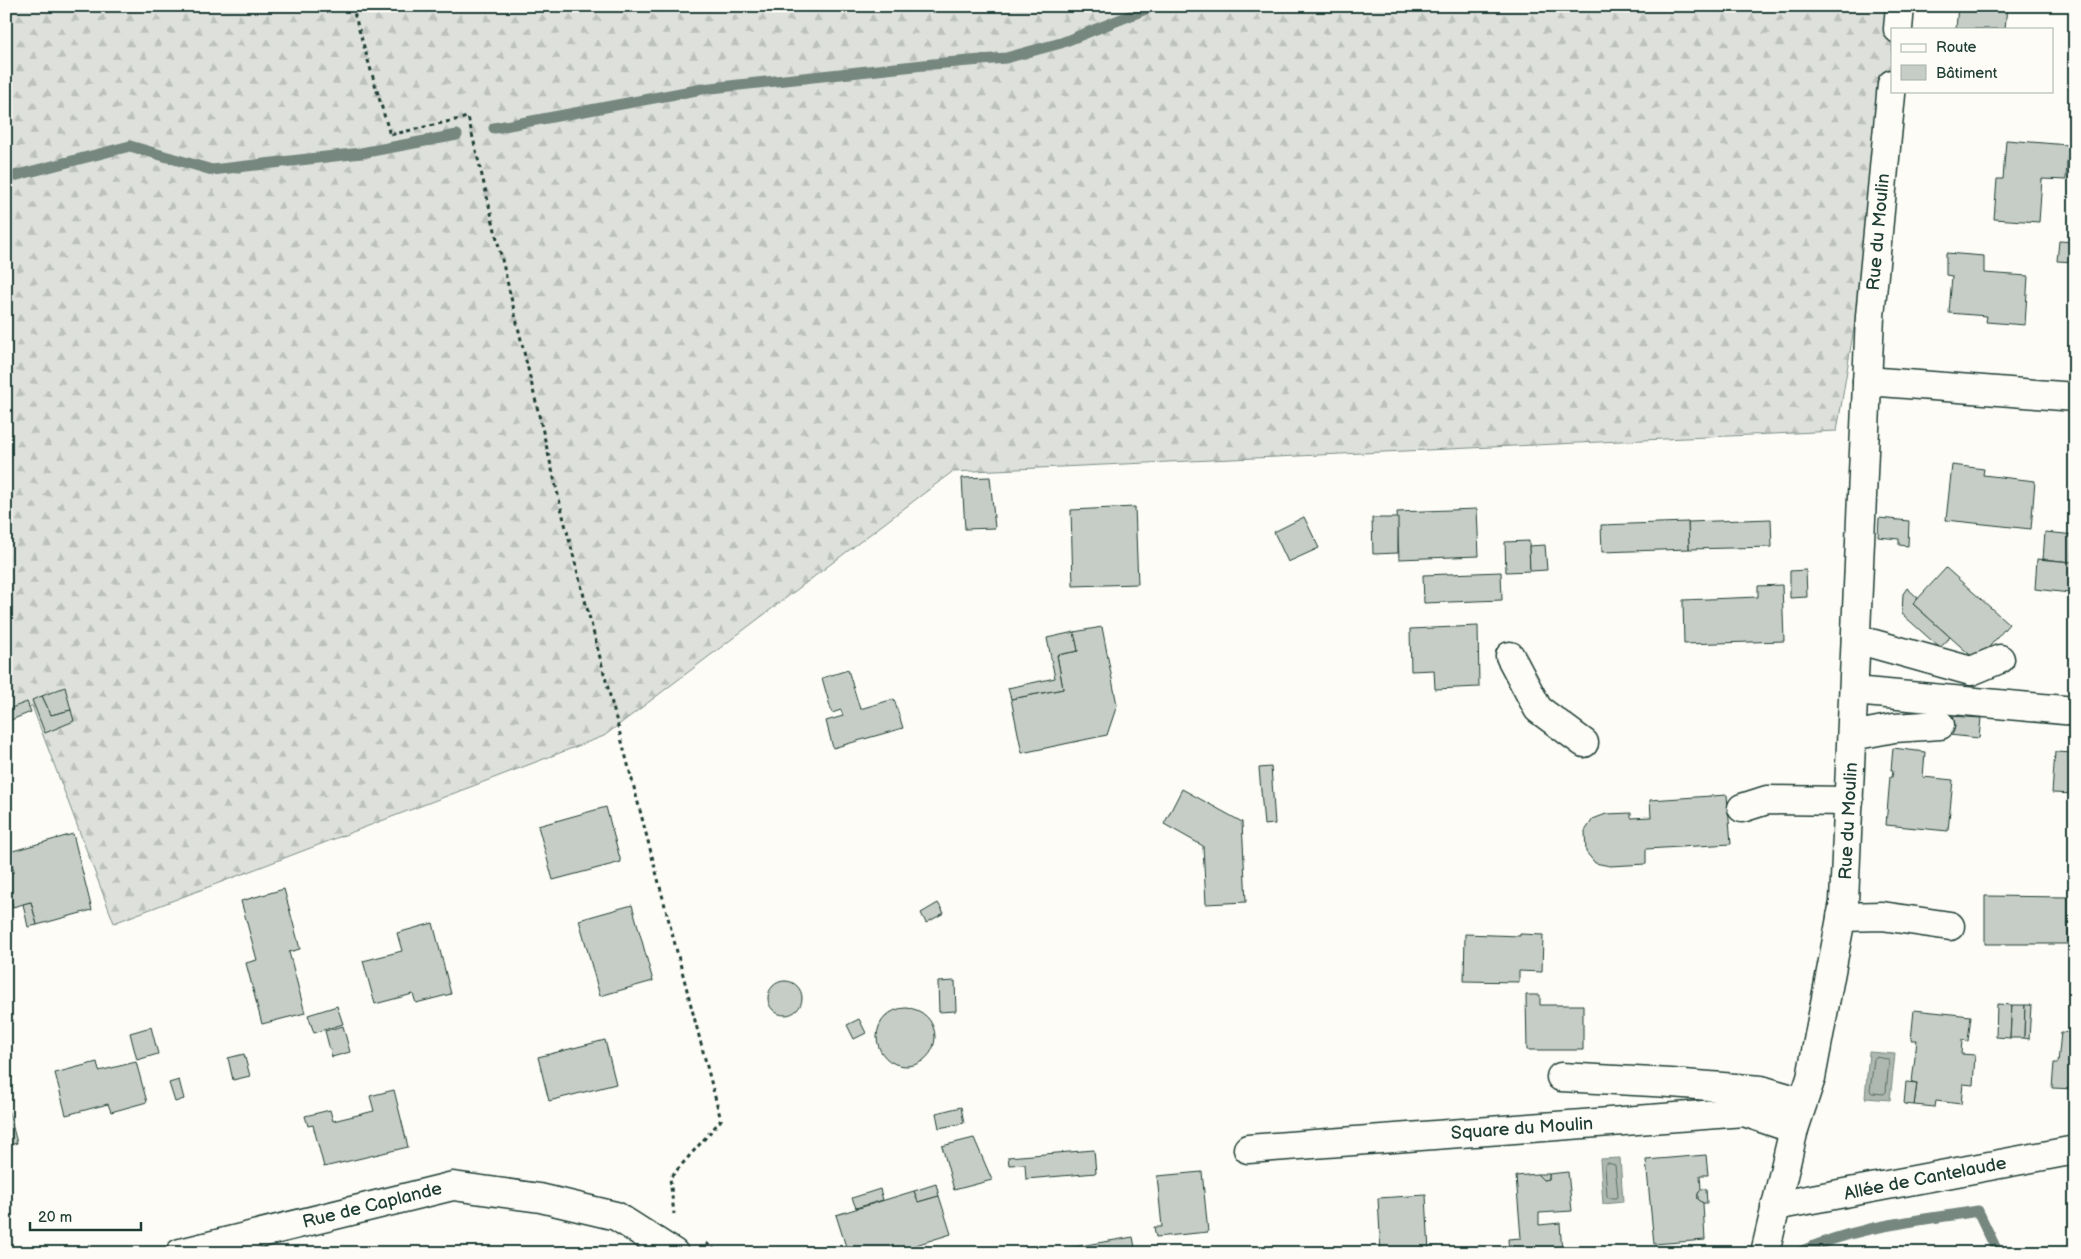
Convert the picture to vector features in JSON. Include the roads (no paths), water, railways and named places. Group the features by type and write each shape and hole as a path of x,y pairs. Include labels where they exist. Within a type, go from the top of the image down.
{"street":[{"path":"1898,28 1900,6"},
{"name":"Rue du Moulin","path":"1765,1253 1794,1129 1811,1078 1844,902 1870,316 1891,92"},
{"path":"1867,381 2075,397"},
{"path":"1856,639 1971,671 2000,659"},
{"path":"1510,656 1538,709 1584,743"},
{"path":"1854,691 2075,711"},
{"path":"1852,736 1894,728 1940,725"},
{"path":"1742,808 1767,800 1848,801"},
{"path":"1841,917 1882,916 1950,926"},
{"path":"1561,1077 1671,1082 1761,1090 1802,1102"},
{"name":"Square du Moulin","path":"1248,1149 1744,1112 1794,1129"},
{"name":"Allée de Cantelaude","path":"1775,1206 2075,1150"},
{"name":"Rue de Caplande","path":"180,1253 453,1186 540,1198 616,1216 674,1253"}],"water":[{"path":"1869,1052 1895,1054 1890,1100 1865,1098"},
{"path":"1620,1158 1623,1202 1603,1204 1600,1159"}],"waterway":[{"path":"494,128 702,89 1006,58 1061,43 1154,6"},
{"path":"6,178 130,146 212,170 361,153 457,135"},
{"path":"1798,1253 1841,1236 1863,1230 1978,1211 1998,1253"}]}
